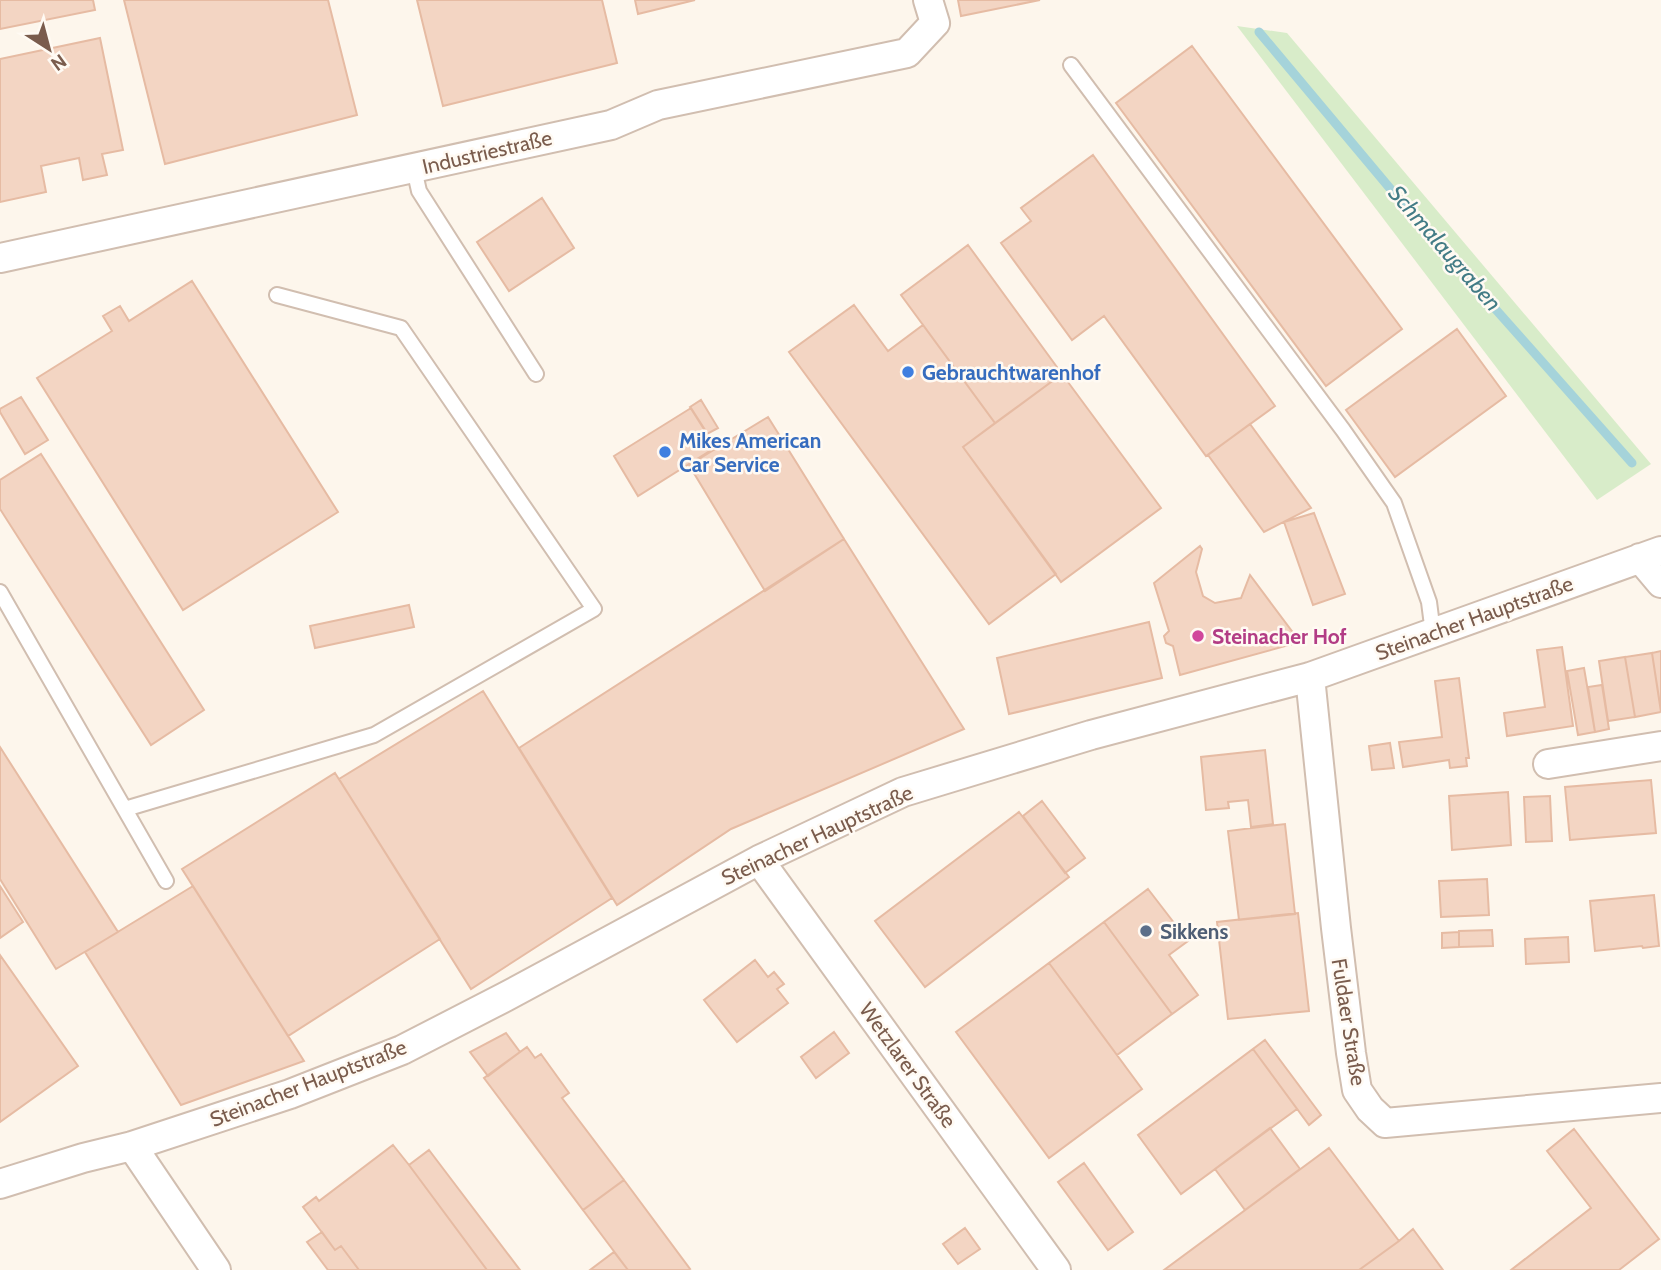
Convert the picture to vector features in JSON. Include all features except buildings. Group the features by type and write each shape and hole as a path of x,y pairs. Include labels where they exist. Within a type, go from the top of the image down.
{"street":[{"name":"Industriestraße","path":"0,257 611,125 659,104 907,53 935,23 928,0"},
{"name":"Steinacher Hauptstraße","path":"0,1184 132,1146 290,1094 402,1050 759,860 903,792 1091,735 1310,677 1650,554"},
{"path":"1650,554 1661,583"},
{"name":"Fuldaer Straße","path":"1310,677 1351,1053 1357,1090 1370,1109 1385,1123 1661,1098"},
{"path":"1548,764 1661,746"},
{"name":"Wetzlarer Straße","path":"759,860 1056,1270"},
{"path":"132,1146 216,1270"}],"lane":[{"path":"1071,65 1343,430 1394,503 1429,602 1433,633"},
{"path":"414,169 419,191 536,374"},
{"path":"125,809 374,735 594,609 401,328 277,295"},
{"path":"0,592 166,881"}],"green space":[{"path":"1237,26 1287,33 1651,464 1597,500"}],"waterway":[{"name":"Schmalaugraben","path":"1259,32 1419,223 1632,463"}],"place":[{"name":"Gebrauchtwarenhof","path":"908,372"},
{"name":"Mikes American Car Service","path":"665,452"},
{"name":"Steinacher Hof","path":"1198,636"},
{"name":"Sikkens","path":"1146,931"}]}
